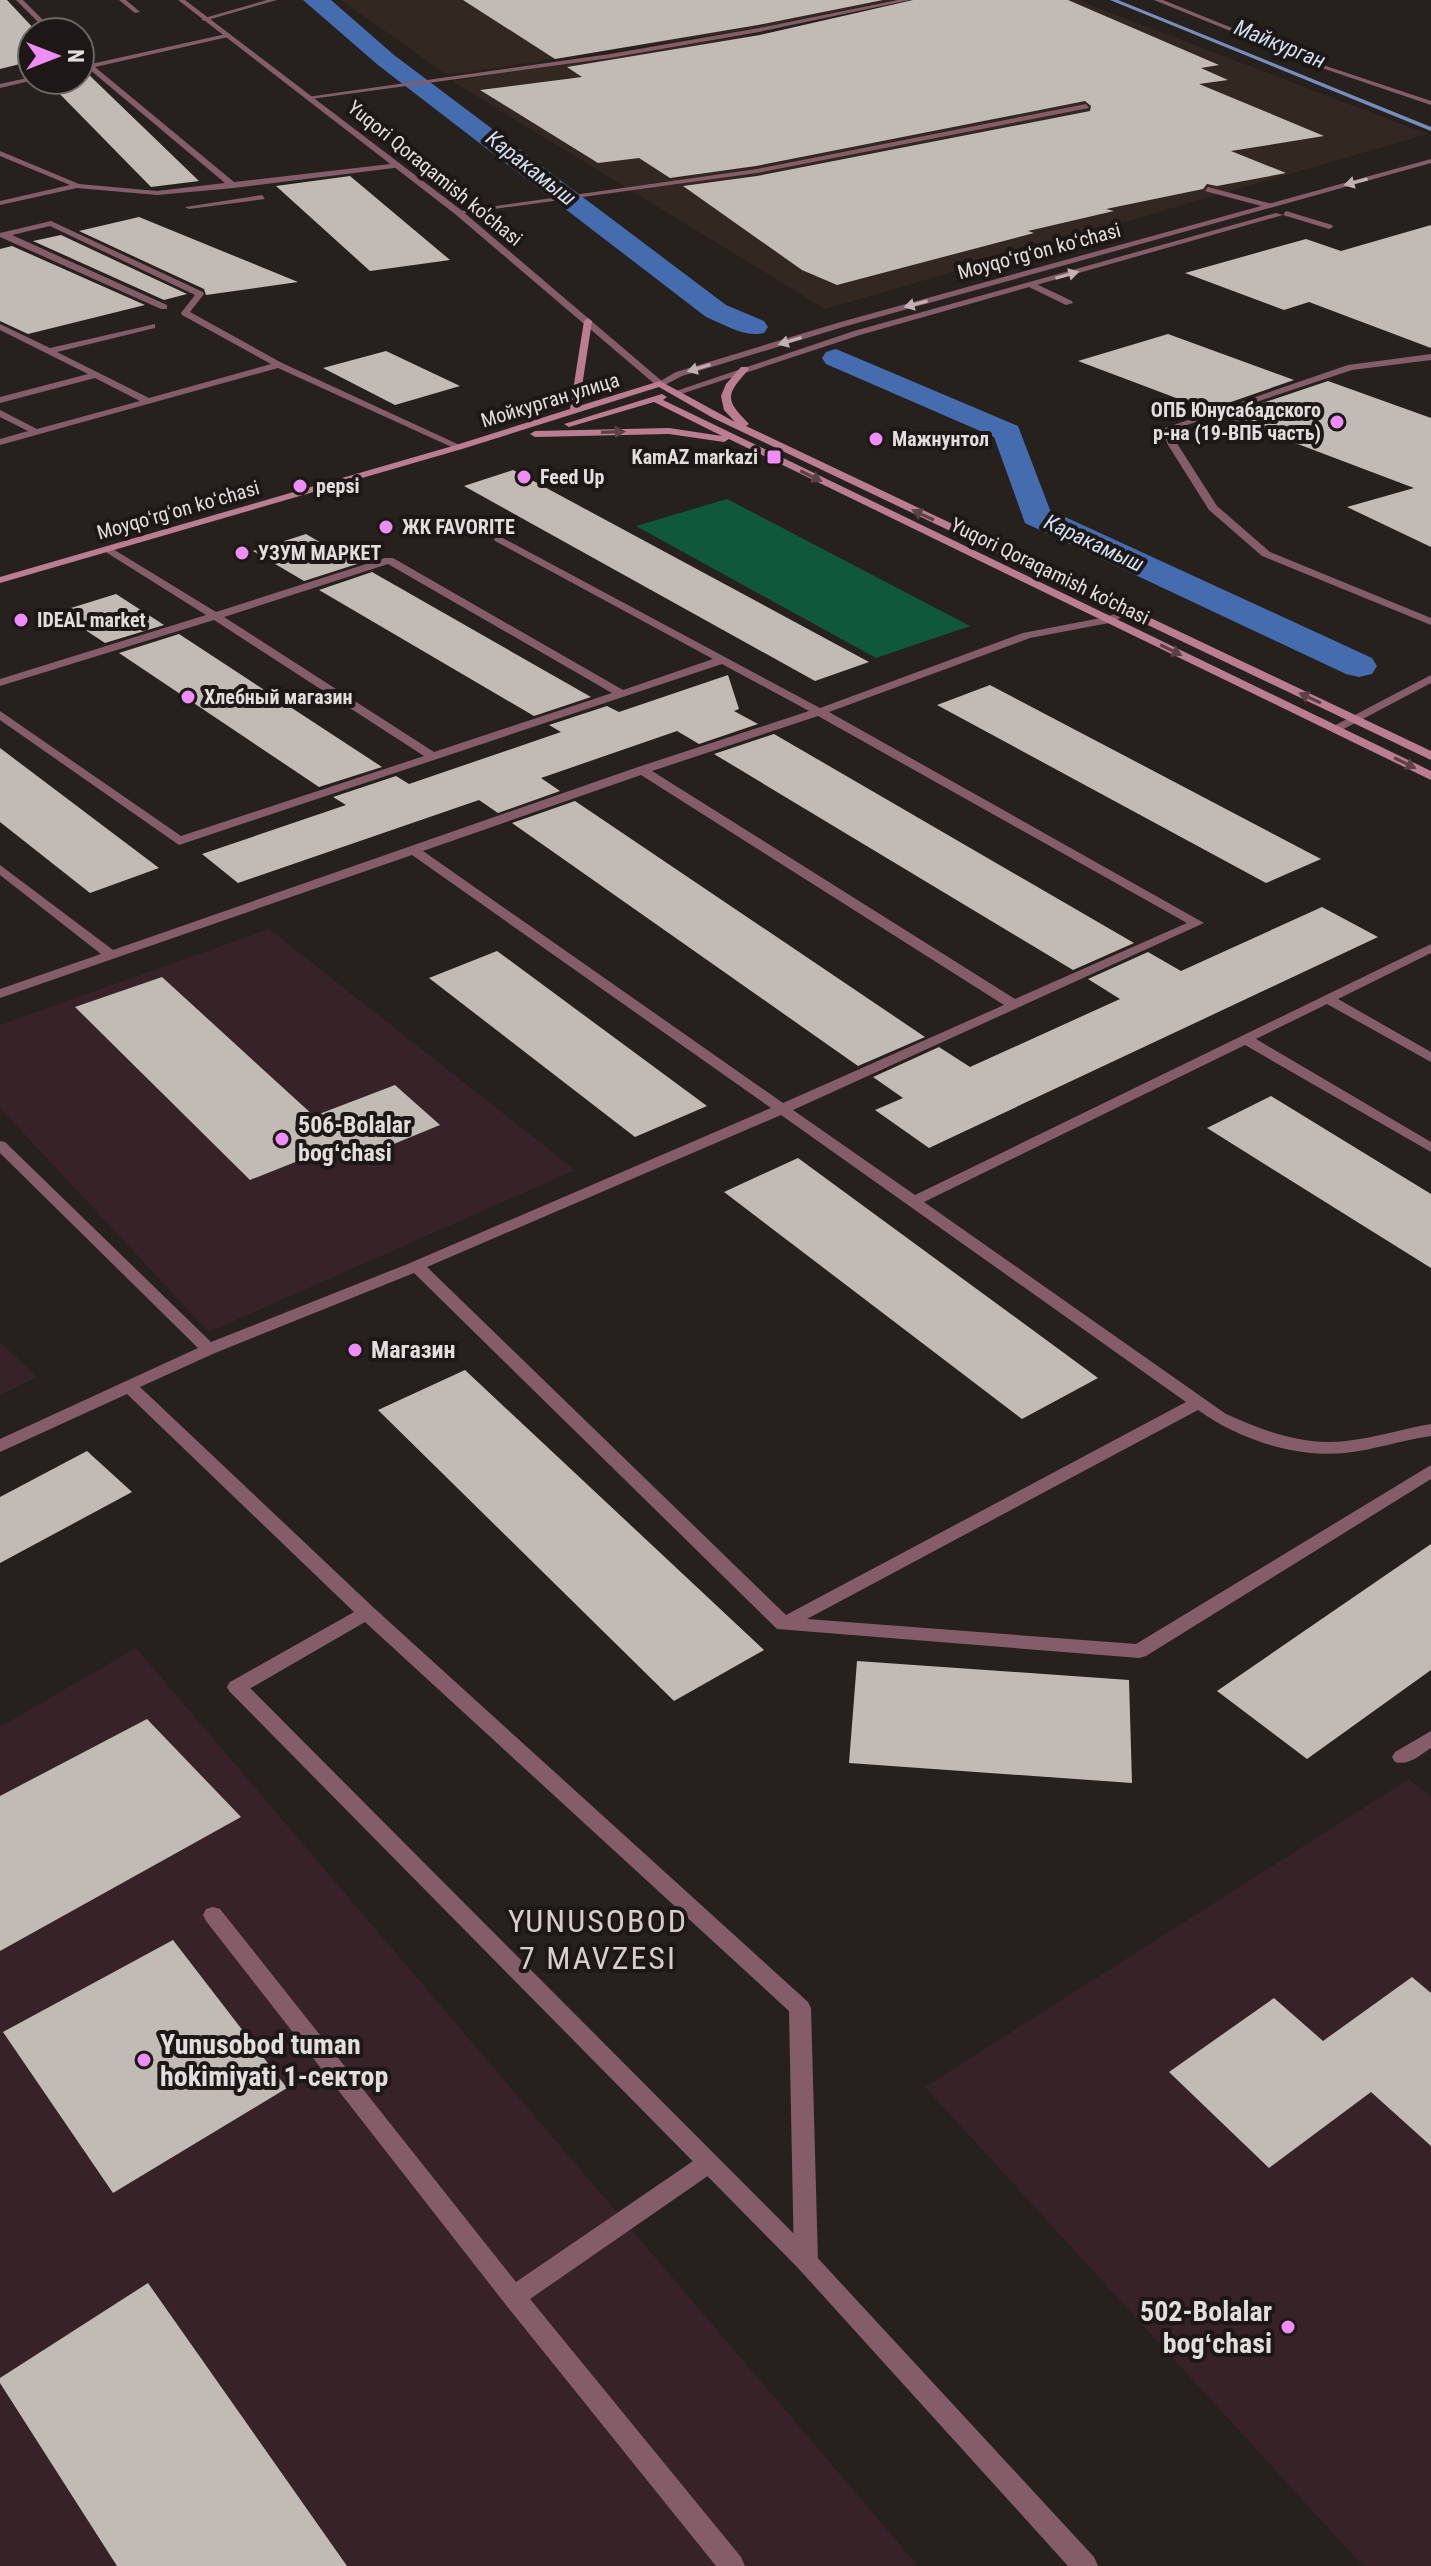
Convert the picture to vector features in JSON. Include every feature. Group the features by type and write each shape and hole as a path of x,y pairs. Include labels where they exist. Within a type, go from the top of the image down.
{"main road":[{"path":"574,411 581,383 588,321"},
{"path":"744,369 726,386 725,398 738,420 761,437"},
{"path":"654,399 660,384"},
{"name":"Yuqori Qoraqamish ko'chasi","path":"660,384 761,437 1431,756"},
{"name":"Мойкурган улица","path":"459,447 660,384"},
{"name":"Мойкурган улица","path":"459,447 535,434 675,393"},
{"name":"Yuqori Qoraqamish ko'chasi","path":"654,399 1431,776"},
{"path":"535,434 669,431 741,442"},
{"name":"Moyqoʻrgʻon koʻchasi","path":"0,580 459,447"}],"street":[{"path":"19,0 36,16"},
{"path":"122,0 137,12"},
{"name":"Yuqori Qoraqamish ko'chasi","path":"181,0 458,212 660,384"},
{"path":"204,19 274,0"},
{"path":"311,97 516,72 770,30 907,0"},
{"path":"1157,0 1324,67 1431,103"},
{"path":"96,66 226,36"},
{"path":"96,77 234,186"},
{"path":"458,212 757,171 1086,106"},
{"path":"0,153 77,186"},
{"name":"Moyqoʻrgʻon koʻchasi","path":"660,384 679,374 840,325 1431,161"},
{"path":"0,203 77,186 157,193 399,165"},
{"path":"1315,205 1431,171"},
{"path":"248,184 271,205"},
{"path":"1208,189 1269,206"},
{"path":"189,207 262,197"},
{"name":"Moyqoʻrgʻon koʻchasi","path":"675,393 857,333 1301,209"},
{"path":"1286,213 1329,227"},
{"path":"2,234 51,223 200,294 185,313 279,365 459,447"},
{"path":"2,234 164,307"},
{"path":"1032,285 1069,303"},
{"path":"50,351 152,326"},
{"path":"0,327 148,401"},
{"path":"1431,357 1351,367 1167,429 1173,445 1213,508 1266,554 1431,622"},
{"path":"0,442 279,365"},
{"path":"0,400 96,375"},
{"path":"0,413 36,432"},
{"path":"0,1446 209,1349 416,1266 782,1109 1197,923 819,712 499,539"},
{"path":"108,549 434,757"},
{"path":"0,683 389,560 622,694"},
{"path":"0,994 642,770 819,712 1027,635 1109,620 1129,612"},
{"path":"0,715 179,841 723,660"},
{"path":"1334,729 1427,680"},
{"path":"642,770 1014,1005"},
{"path":"414,850 1196,1404 1243,1428 1315,1447 1335,1448 1431,1430"},
{"path":"0,869 109,954"},
{"path":"913,1202 1431,948"},
{"path":"1328,999 1431,1058"},
{"path":"1246,1039 1431,1148"},
{"path":"0,1145 209,1349"},
{"path":"416,1266 784,1624 1139,1651 1431,1471"},
{"path":"129,1386 367,1613 800,2008 806,2261"},
{"path":"784,1624 1196,1404"},
{"path":"367,1613 237,1687 806,2261 1085,2566"},
{"path":"1402,1757 1431,1738"},
{"path":"213,1915 514,2297 732,2566"},
{"path":"514,2297 707,2164"}],"shaded area":[{"path":"341,0 904,0 760,28 447,75"},
{"path":"927,0 1077,0 1427,134 825,309 452,81 777,31"},
{"name":"506-Bolalar bogʻchasi","path":"269,929 575,1170 209,1332 0,1108 0,1025"},
{"path":"0,1342 37,1377 0,1395"},
{"path":"136,1648 918,2566 0,2566 0,1727"},
{"name":"502-Bolalar bogʻchasi","path":"1409,1779 1431,1797 1431,2566 1363,2566 925,2087"}],"green space":[{"path":"727,499 970,626 876,658 636,526"}],"building":[{"path":"0,0 7,0 22,16 16,16 16,65 0,69"},
{"path":"463,0 883,0 758,25 555,59"},
{"path":"913,0 1068,0 1219,65 1201,68 1228,80 1199,84 1324,136 1231,151 1286,173 1217,186 1207,184 1203,189 1106,209 1114,211 1028,231 1034,233 837,285 802,270 683,186 757,176 1090,111 1091,106 1085,101 756,166 670,178 639,158 598,163 480,90 582,77 567,67 760,35"},
{"path":"96,82 199,181 151,187 62,96 96,96"},
{"path":"350,176 450,260 370,271 276,186"},
{"path":"139,217 298,282 206,295 204,289 79,231"},
{"path":"1431,225 1431,348 1309,302 1284,310 1185,273 1306,239 1341,251"},
{"path":"61,235 187,294 164,300 33,241"},
{"path":"12,246 145,305 28,334 0,321 0,249"},
{"path":"1168,334 1294,380 1208,410 1078,361"},
{"path":"386,351 460,386 395,405 323,368"},
{"path":"1328,381 1431,418 1431,547 1347,507 1414,488 1224,416"},
{"path":"513,470 869,662 815,681 464,486"},
{"path":"306,534 357,564 304,581 253,551"},
{"path":"372,572 591,697 534,716 319,590"},
{"path":"116,594 164,625 105,643 58,612"},
{"path":"179,634 382,767 319,787 119,653"},
{"path":"728,675 739,709 734,711 758,724 699,744 677,731 541,778 560,791 498,813 479,800 238,883 202,854 346,805 333,797 396,776 409,784 561,732 549,725 607,706 619,712"},
{"path":"990,685 1321,859 1266,883 937,705"},
{"path":"774,734 1134,943 1073,970 714,754"},
{"path":"0,748 159,868 90,893 0,822"},
{"path":"575,801 925,1037 858,1066 512,823"},
{"path":"1322,907 1378,937 929,1148 875,1110 903,1098 873,1077 939,1047 970,1067 1120,999 1088,979 1148,952 1181,971"},
{"path":"497,951 707,1106 635,1137 429,978"},
{"path":"162,977 314,1116 395,1085 440,1125 350,1162 333,1147 250,1180 75,1007"},
{"path":"1271,1096 1431,1194 1431,1268 1207,1128"},
{"path":"798,1158 1098,1378 1022,1419 724,1192"},
{"path":"465,1370 764,1650 674,1701 378,1410"},
{"path":"87,1451 132,1492 0,1563 0,1497"},
{"path":"1431,1544 1431,1670 1307,1759 1217,1691"},
{"path":"857,1661 1129,1680 1132,1783 849,1763"},
{"path":"147,1719 241,1817 0,1951 0,1796"},
{"name":"Yunusobod tuman hokimiyati 1-сектор","path":"173,1940 287,2088 113,2193 3,2032"},
{"path":"1412,1977 1431,1993 1431,2146 1371,2092 1269,2168 1169,2072 1274,1998 1323,2041"},
{"path":"148,2283 347,2566 117,2566 0,2383 0,2378"}],"waterway":[{"name":"Каракамыш","path":"313,0 322,3 386,60 716,311 754,327"},
{"name":"Майкурган","path":"1113,0 1431,129"},
{"name":"Каракамыш","path":"836,358 1007,432 1036,516 1359,666"}],"place":[{"name":"ОПБ Юнусабадского р-на (19-ВПБ часть)","path":"1337,422"},
{"name":"Мажнунтол","path":"876,439"},
{"name":"KamAZ markazi","path":"774,457"},
{"name":"Feed Up","path":"524,477"},
{"name":"pepsi","path":"300,486"},
{"name":"ЖК FAVORITE","path":"386,527"},
{"name":"УЗУМ МАРКЕТ","path":"242,553"},
{"name":"IDEAL market","path":"21,620"},
{"name":"Хлебный магазин","path":"188,697"},
{"name":"506-Bolalar bogʻchasi","path":"282,1139"},
{"name":"Магазин","path":"355,1350"},
{"name":"Yunusobod tuman hokimiyati 1-сектор","path":"144,2060"},
{"name":"502-Bolalar bogʻchasi","path":"1288,2327"}],"district":[{"name":"YUNUSOBOD 7 MAVZESI","path":"598,1940"}]}
